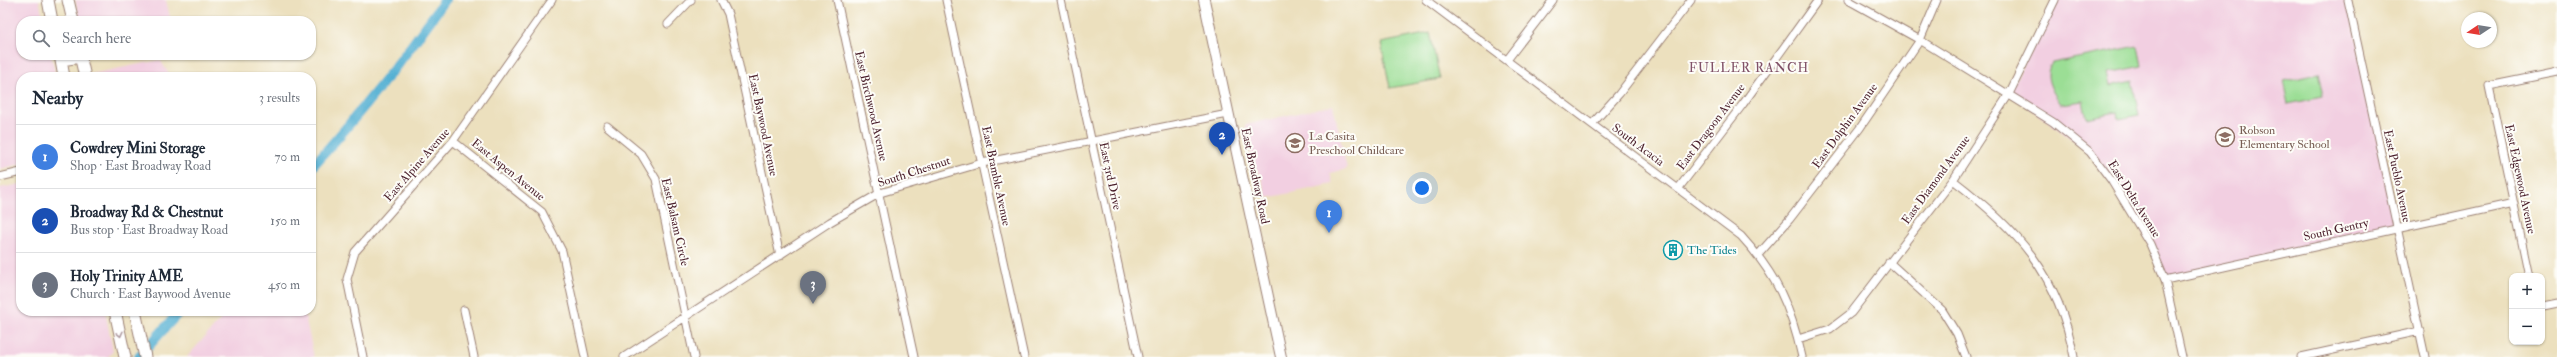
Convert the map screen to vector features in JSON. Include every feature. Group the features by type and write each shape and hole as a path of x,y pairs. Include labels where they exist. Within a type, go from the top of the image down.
{"main road":[{"path":"48,0 51,16"},
{"path":"68,0 72,16"},
{"name":"East Broadway Road","path":"1204,0 1281,357"},
{"path":"60,60 63,72"},
{"path":"82,60 84,72"},
{"path":"116,316 125,357"},
{"path":"136,316 145,357"}],"street":[{"name":"East Alpine Avenue","path":"363,357 347,279 355,252 453,141 552,0"},
{"path":"668,24 691,0"},
{"name":"East Baywood Avenue","path":"721,0 728,14 780,256"},
{"name":"East Birchwood Avenue","path":"837,0 914,357"},
{"name":"East Bramble Avenue","path":"946,0 1024,357"},
{"name":"East 3rd Drive","path":"1061,0 1138,357"},
{"name":"South Acacia","path":"1426,0 1741,236 1758,255 1782,291 1798,339 1802,357"},
{"path":"1507,60 1553,0"},
{"path":"1593,124 1619,94 1691,0"},
{"name":"East Dragoon Avenue","path":"1678,188 1743,104 1818,0"},
{"name":"East Delta Avenue","path":"1848,0 1920,40 2053,122 2090,152 2111,180 2150,244 2164,280 2182,357"},
{"name":"East Dolphin Avenue","path":"1758,255 1789,220 1860,128 1920,40 1937,0"},
{"name":"East Diamond Avenue","path":"1798,339 1830,329 1851,313 1953,180 2008,94 2055,0"},
{"name":"East Pueblo Avenue","path":"2348,0 2426,357"},
{"name":"East Edgewood Avenue","path":"2528,273 2489,86 2557,72"},
{"name":"South Chestnut","path":"624,357 830,222 880,194 982,163 1228,114"},
{"name":"East Balsam Circle","path":"607,126 641,154 656,179 694,357"},
{"name":"East Aspen Avenue","path":"453,141 542,212 562,251 584,357"},
{"path":"0,177 16,173"},
{"path":"1953,180 1992,210 2019,238 2040,266 2061,305 2074,357"},
{"name":"South Gentry","path":"2164,280 2397,227 2514,203"},
{"path":"1889,262 1942,310 1957,334 1966,357"},
{"path":"2545,305 2557,303"},
{"path":"464,310 474,357"},
{"path":"2301,357 2420,331"}],"shaded area":[{"path":"0,0 39,0 43,16 16,16 16,60 52,60 55,72 16,72 16,165 0,169"},
{"path":"75,0 166,0 170,16 79,16"},
{"name":"Robson Elementary School","path":"2055,0 2348,0 2397,227 2165,280 2150,244 2090,152 2009,94"},
{"path":"160,60 168,72 101,72"},
{"name":"La Casita Preschool Childcare","path":"1333,105 1347,169 1330,173 1333,184 1267,198 1261,177 1252,162 1245,125"},
{"path":"16,185 16,316 106,316 113,351 108,357 0,357 0,188"},
{"path":"224,316 305,316 314,357 187,357"}],"green space":[{"path":"1430,33 1440,79 1390,88 1381,43"},
{"path":"2138,46 2142,66 2108,73 2111,86 2132,81 2139,115 2118,119 2117,112 2087,118 2083,101 2061,104 2048,79 2049,68 2052,63"},
{"path":"2318,73 2323,97 2288,104 2283,81"}],"waterway":[{"path":"316,162 381,86 445,0"},
{"path":"139,357 176,316"}],"place":[{"name":"Robson Elementary School","path":"2225,137"},
{"name":"La Casita Preschool Childcare","path":"1295,143"},
{"name":"Broadway Rd & Chestnut","path":"1222,155"},
{"name":"Cowdrey Mini Storage","path":"1329,233"},
{"name":"The Tides","path":"1673,250"},
{"name":"Holy Trinity AME","path":"813,304"}],"district":[{"name":"FULLER RANCH","path":"1749,68"}]}
